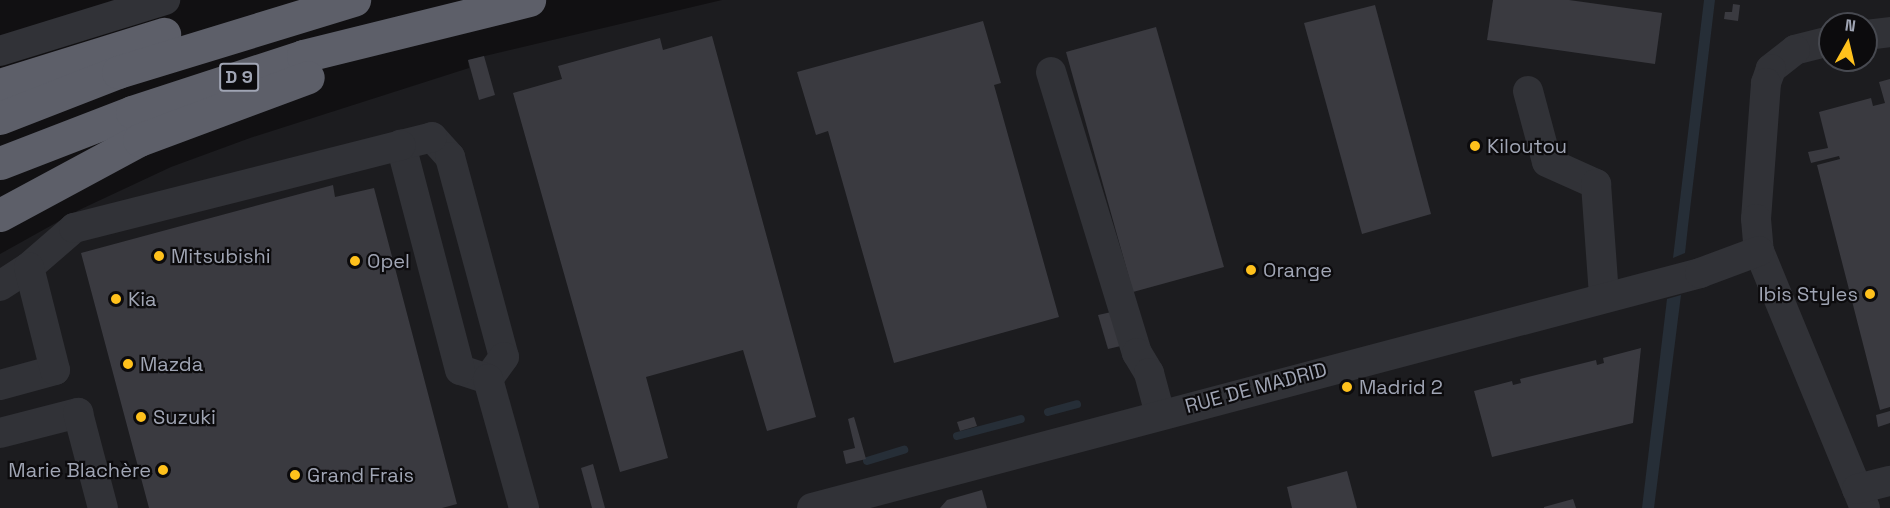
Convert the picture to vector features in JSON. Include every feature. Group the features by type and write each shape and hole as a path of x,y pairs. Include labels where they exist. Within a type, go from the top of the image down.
{"highway":[{"path":"0,86 198,24 321,0"},
{"name":"D 9","path":"0,118 118,72 354,0"},
{"name":"D 9","path":"0,163 132,112 303,56 529,0"},
{"path":"0,215 139,141 483,11"}],"street":[{"path":"0,51 133,5 165,0"},
{"path":"1818,44 1795,50 1782,58 1771,69 1766,83 1757,198 1759,251 1861,499 1890,481"},
{"path":"1051,72 1137,353 1149,373 1160,414"},
{"path":"1528,90 1547,162 1596,184 1604,296"},
{"path":"0,286 29,267 74,228 432,136 450,157 504,357 488,379"},
{"path":"400,145 460,370 488,379"},
{"name":"RUE DE MADRID","path":"812,508 868,501 1160,414 1604,296 1700,273 1759,251"},
{"path":"0,385 55,370 29,267"},
{"path":"488,379 524,508"},
{"path":"0,433 78,413 103,508"}],"shaded area":[{"path":"722,0 1890,0 1890,508 0,508 0,254 79,210 171,167 250,138 469,68 468,60"},
{"path":"1704,0 1715,0 1685,253 1673,258"},
{"path":"1681,295 1654,508 1642,508 1667,299"}],"building":[{"path":"1493,0 1569,0 1662,13 1655,64 1487,40"},
{"path":"1733,4 1740,5 1738,21 1724,19 1725,12 1732,12"},
{"path":"1375,5 1431,214 1362,234 1304,23"},
{"path":"983,21 1001,83 994,85 1059,317 894,363 828,131 816,135 797,72"},
{"path":"1156,27 1224,267 1133,292 1066,52"},
{"path":"712,36 816,417 767,431 743,350 646,377 668,458 620,472 513,93 562,79 558,66 660,38 663,50"},
{"path":"484,56 495,95 479,100 468,60"},
{"name":"Ibis Styles","path":"1890,79 1890,407 1880,410 1817,165 1840,159 1839,156 1811,163 1808,152 1828,148 1819,112 1871,98 1873,106 1885,103 1879,82"},
{"path":"333,185 335,197 374,188 457,504 442,508 149,508 81,253"},
{"path":"1116,311 1125,345 1108,349 1098,315"},
{"path":"1641,348 1633,423 1492,457 1474,391 1512,381 1513,385 1521,383 1520,379 1596,360 1597,365 1604,363 1603,358"},
{"path":"1890,411 1890,423 1878,427 1876,415"},
{"path":"854,417 866,459 846,464 843,451 855,448 848,419"},
{"path":"974,417 977,426 960,431 957,422"},
{"path":"593,464 605,508 592,508 581,468"},
{"path":"1347,471 1357,508 1292,508 1287,487"},
{"path":"982,490 987,508 940,508 947,500"},
{"path":"1573,499 1576,508 1544,508 1544,507"}],"waterway":[{"path":"1048,412 1077,404"},
{"path":"957,436 1021,419"},
{"path":"867,461 904,450"}],"place":[{"name":"Kiloutou","path":"1475,146"},
{"name":"Mitsubishi","path":"159,256"},
{"name":"Opel","path":"355,261"},
{"name":"Orange","path":"1251,270"},
{"name":"Ibis Styles","path":"1870,294"},
{"name":"Kia","path":"116,299"},
{"name":"Mazda","path":"128,364"},
{"name":"Madrid 2","path":"1347,387"},
{"name":"Suzuki","path":"141,417"},
{"name":"Marie Blachère","path":"163,470"},
{"name":"Grand Frais","path":"295,475"}]}
